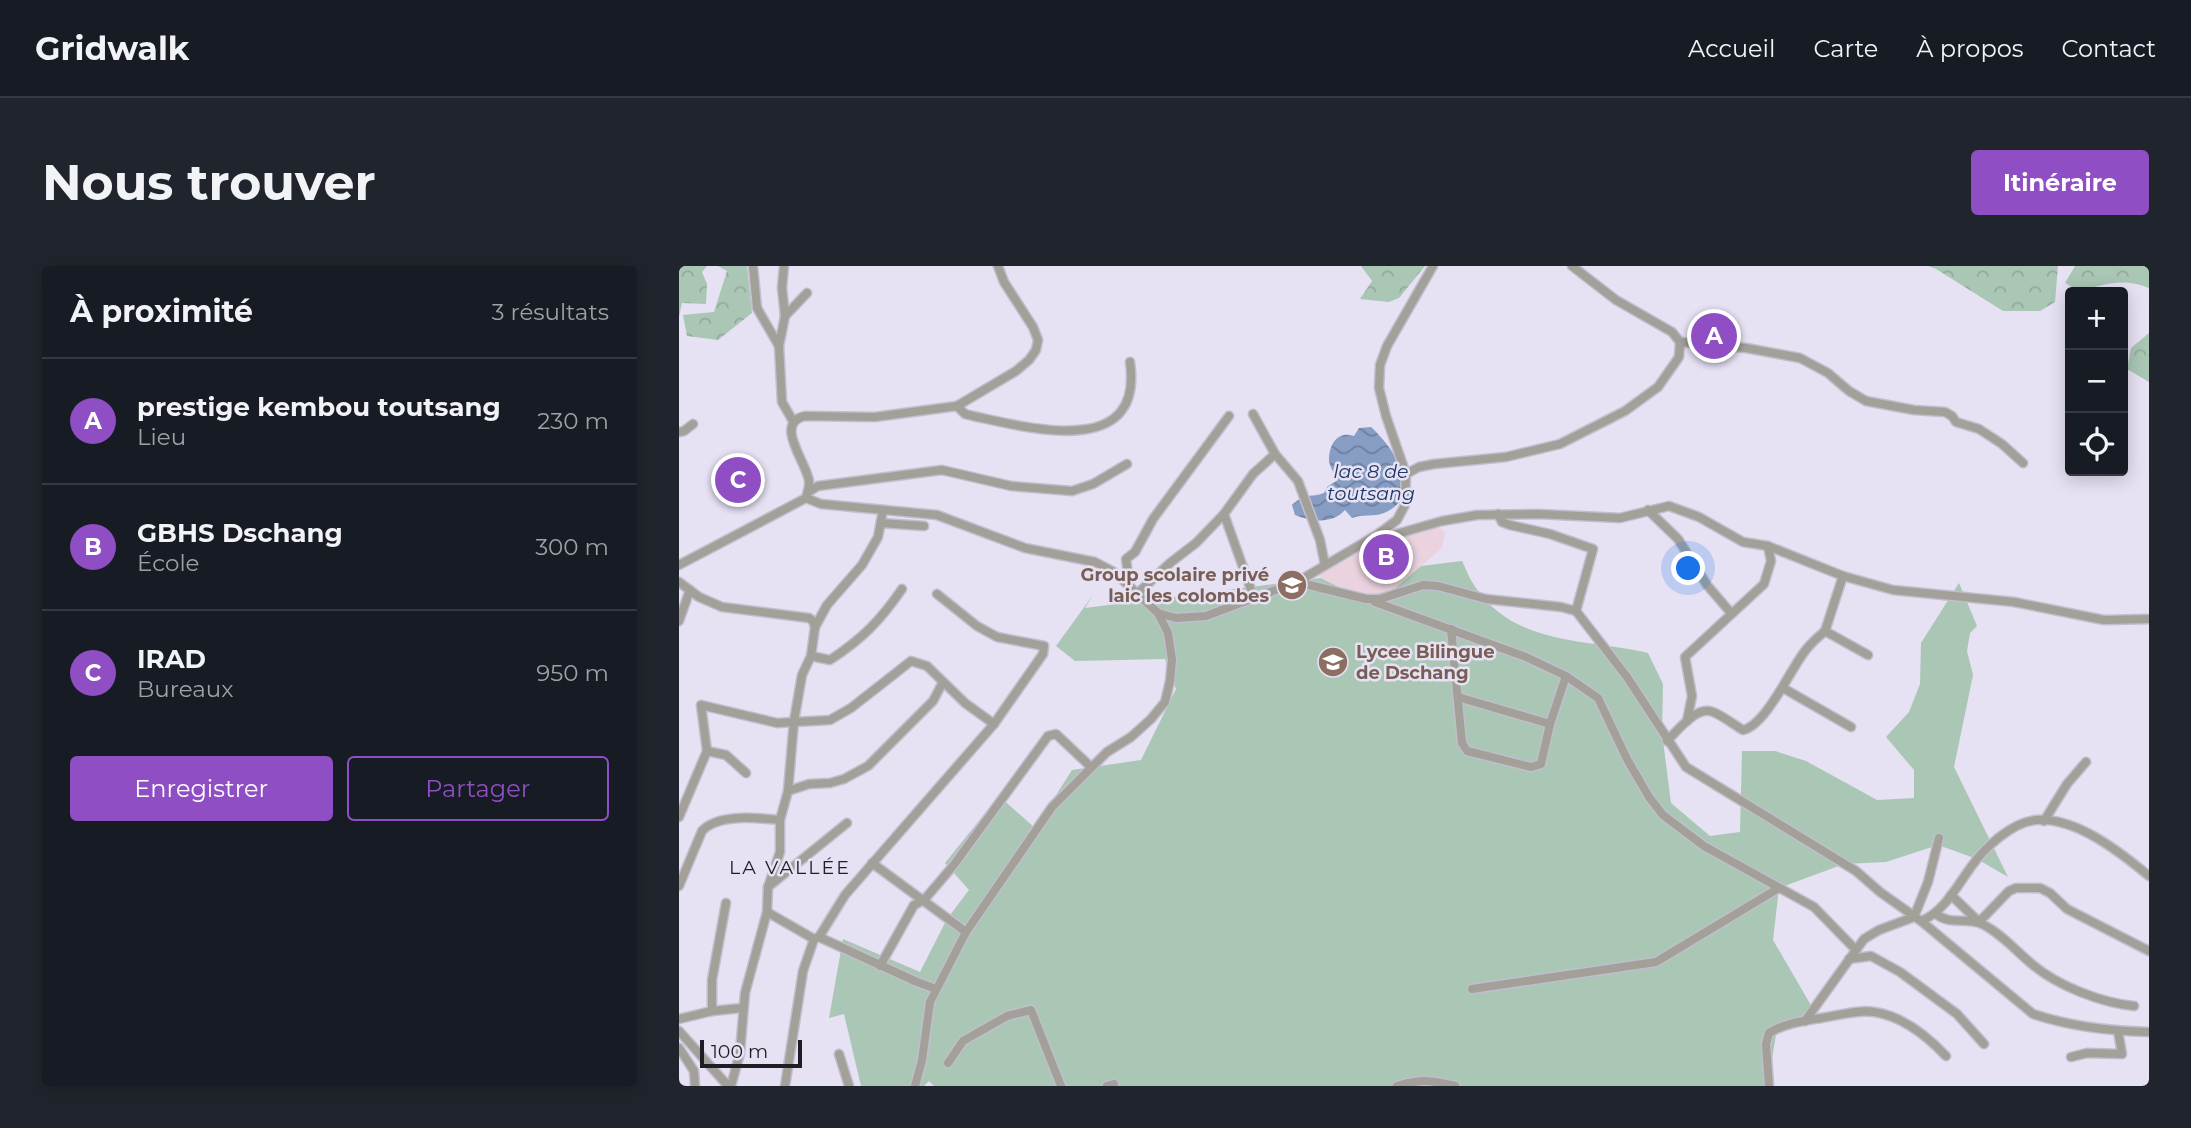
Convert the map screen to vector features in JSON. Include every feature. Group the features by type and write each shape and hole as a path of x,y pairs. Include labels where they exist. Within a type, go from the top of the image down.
{"street":[{"path":"753,266 757,308 779,346"},
{"path":"784,266 782,288 785,316 779,346 782,402 793,421 794,444 809,480 807,495"},
{"path":"793,421 805,416 875,417 957,406 1016,371 1029,360 1038,340 1033,327 1004,282 998,266"},
{"path":"1158,613 1176,618 1192,618 1297,582 1398,520 1405,505 1406,474 1379,388 1380,365 1387,346 1433,266"},
{"path":"1572,266 1616,300 1672,332 1681,342 1746,348 1800,358 1828,373 1866,401 1914,410 1945,412 1956,422 1979,429 2002,444 2023,463"},
{"path":"785,316 807,293"},
{"path":"1406,474 1419,467 1469,459 1506,457 1560,444 1625,411 1658,387 1679,358 1681,342"},
{"path":"957,406 965,414 1046,431 1086,430 1108,423 1129,397 1132,381 1130,362"},
{"path":"1253,414 1275,454 1298,481 1320,540 1325,565"},
{"path":"1129,587 1126,559 1135,552 1153,519 1229,416"},
{"path":"679,432 693,424"},
{"path":"1137,594 1196,543 1224,514 1253,474 1275,454"},
{"path":"679,565 807,495 818,486 942,470 1011,486 1072,491 1093,484 1127,464"},
{"path":"807,495 821,504 937,515 1025,548 1095,562 1114,572 1158,613 1168,633 1172,660 1165,702 1151,719 1131,737 1107,752 1052,807 966,932 936,989 927,1014 926,1039 915,1086"},
{"path":"1353,547 1442,521 1498,514 1620,518 1669,506 1699,516 1736,540 1768,545 1843,576 1893,590 2014,602 2104,620 2149,619"},
{"path":"679,1031 729,1086 740,1053 742,1009 767,912 768,887 780,852 780,820 788,791 794,721 803,675 811,656 815,627 827,605 862,565 878,537 883,510"},
{"path":"1648,510 1678,539 1707,585 1731,613"},
{"path":"1224,514 1254,598"},
{"path":"1498,514 1502,522 1510,525 1550,534 1593,549 1576,611"},
{"path":"881,523 924,526"},
{"path":"1687,721 1692,696 1685,657 1763,584 1771,561 1768,545"},
{"path":"1667,741 1687,721 1702,711 1711,710 1743,730 1752,728 1783,688 1805,651 1825,631 1843,576"},
{"path":"679,582 699,597 722,607 809,618 815,627"},
{"path":"1297,582 1366,599 1526,657 1566,676 1598,698 1627,759 1663,815 1705,846 1814,907 1856,950"},
{"path":"1366,599 1394,596 1423,585 1438,586 1486,599 1576,611 1627,677 1686,767 1699,777 1856,871 2033,1014 2051,1020 2117,1031 2149,1032"},
{"path":"811,656 831,660 858,642 881,619 902,589"},
{"path":"679,621 689,590"},
{"path":"785,1086 803,971 817,938 845,895 994,724 1043,654 1044,646 997,637 977,626 937,594"},
{"path":"1451,629 1462,743 1467,751 1531,768 1541,764 1550,724 1566,676"},
{"path":"1825,631 1868,656"},
{"path":"679,817 707,751 701,705 777,723 830,720 851,708 911,661 927,666 994,724"},
{"path":"788,791 809,784 844,779 868,766 933,701 943,682"},
{"path":"1783,688 1851,727"},
{"path":"1458,697 1550,724"},
{"path":"880,966 914,905 923,900 992,815 1048,736 1056,734 1091,767"},
{"path":"707,751 726,755 746,773"},
{"path":"2044,821 2067,783 2086,762"},
{"path":"679,887 702,831 708,824 749,817 780,820"},
{"path":"1805,1021 1864,939 1879,930 1935,914 1975,862 1997,840 2020,825 2034,820 2044,821 2089,832 2120,852 2149,876"},
{"path":"768,887 847,823"},
{"path":"1917,919 1939,838"},
{"path":"872,863 966,932"},
{"path":"1472,989 1657,962 1779,888"},
{"path":"1935,914 1953,921 1979,922 2009,891 2016,888 2040,888 2050,893 2067,909 2149,951"},
{"path":"1951,895 1979,922 2044,973 2097,998 2134,1006"},
{"path":"712,1011 712,980 726,903"},
{"path":"767,912 817,938 936,989"},
{"path":"1849,959 1871,956 1901,972 1957,1014 1984,1044"},
{"path":"679,1019 712,1011 742,1009"},
{"path":"948,1063 964,1041 1007,1016 1031,1010 1061,1086"},
{"path":"1769,1086 1766,1044 1769,1033 1780,1026 1805,1021 1872,1011 1896,1017 1932,1041 1947,1056"},
{"path":"2071,1056 2087,1053 2122,1054 2117,1031"},
{"path":"679,1048 694,1070 695,1086"},
{"path":"839,1054 849,1086"},
{"path":"1397,1086 1418,1080 1455,1086"}],"shaded area":[{"path":"1438,526 1445,532 1442,548 1393,590 1367,596 1347,591 1317,575 1355,549"}],"green space":[{"path":"679,266 707,266 702,272 707,284 706,304 682,303 679,317"},
{"path":"718,266 747,266 752,313 718,340 687,336 683,315 714,312 727,271"},
{"path":"1361,266 1425,266 1399,298 1389,302 1360,299 1372,281"},
{"path":"1928,266 2058,266 2055,302 2040,311 2003,311"},
{"path":"2075,266 2149,266 2149,288 2132,283 2072,287 2065,283"},
{"path":"2149,333 2149,382 2128,370 2131,348"},
{"path":"1462,561 1474,585 1490,605 1530,630 1553,637 1648,653 1663,684 1662,733 1671,803 1710,836 1740,832 1742,751 1775,751 1806,761 1877,800 1914,798 1914,770 1886,737 1909,712 1920,684 1921,643 1959,583 1977,626 1970,633 1967,651 1973,675 1954,767 2008,877 1977,859 1938,845 1886,862 1844,864 1779,888 1773,940 1819,1019 1777,1029 1771,1065 1771,1086 1453,1086 1428,1080 1398,1086 934,1086 929,1081 924,1086 861,1086 844,1014 829,1018 843,939 920,972 947,919 969,890 945,863 999,796 1035,828 1072,770 1141,760 1176,689 1165,659 1075,661 1056,646 1093,595 1085,608 1321,578 1347,591 1367,596 1393,590 1421,566"}],"water":[{"name":"lac 8 de toutsang","path":"1371,427 1388,446 1402,471 1405,483 1403,495 1397,505 1384,513 1352,518 1345,510 1328,520 1295,515 1292,505 1305,497 1324,493 1328,486 1338,480 1329,461 1331,447 1336,439 1344,435 1354,436 1359,428"}],"place":[{"name":"prestige kembou toutsang","path":"1714,336"},
{"name":"IRAD","path":"738,480"},
{"name":"GBHS Dschang","path":"1386,557"},
{"name":"Group scolaire privé laic les colombes","path":"1292,585"},
{"name":"Lycee Bilingue de Dschang","path":"1333,662"}],"district":[{"name":"LA VALLÉE","path":"790,867"}]}
